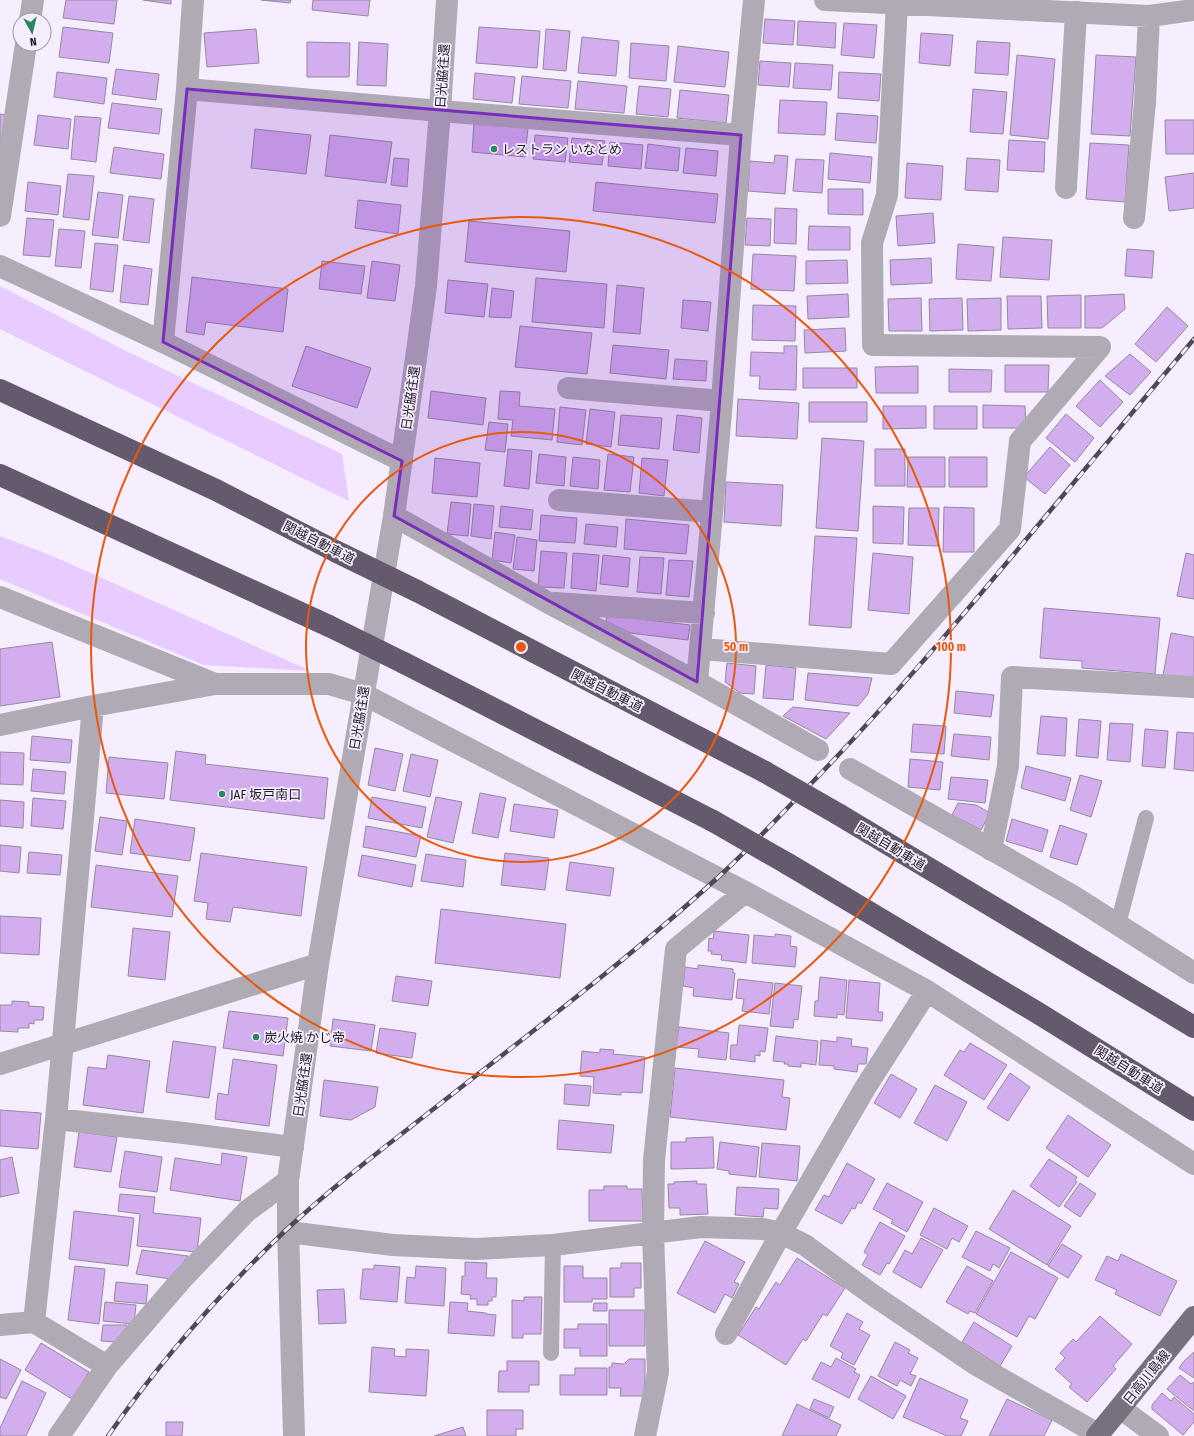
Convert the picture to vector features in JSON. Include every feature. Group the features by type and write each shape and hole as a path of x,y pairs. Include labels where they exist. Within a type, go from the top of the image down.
{"highway":[{"name":"関越自動車道","path":"0,390 216,490 417,591 765,772 1194,1027"},
{"name":"関越自動車道","path":"0,475 329,626 720,825 1038,1013 1194,1110"}],"main road":[{"name":"日高川島線","path":"1098,1435 1194,1317"}],"street":[{"path":"31,12 33,0"},
{"path":"163,342 187,89 193,0"},
{"name":"日光脇往還","path":"294,1436 288,1181 318,964 394,516 426,286 447,0"},
{"path":"697,682 722,401 741,135 754,0"},
{"path":"825,0 1149,16 1194,10"},
{"path":"701,649 891,664 1010,529 1020,441 1100,346 873,345 872,243 887,195 896,3"},
{"path":"1066,188 1076,12"},
{"path":"1134,218 1145,102 1149,16"},
{"path":"0,216 25,52"},
{"path":"187,89 741,135"},
{"path":"0,266 163,342 402,461"},
{"path":"568,388 722,401"},
{"path":"559,500 712,512"},
{"path":"394,516 547,602 697,682 818,750"},
{"path":"0,597 215,684"},
{"path":"547,602 704,613"},
{"path":"991,850 1008,766 1012,677 1194,687"},
{"path":"0,726 93,706 215,684 329,684 363,694 745,892 928,991 1194,1164"},
{"path":"34,1322 56,1119 93,706"},
{"path":"850,769 1073,896 1194,973"},
{"path":"645,1436 658,1372 652,1233 654,1160 676,949 745,892"},
{"path":"0,1064 318,964"},
{"path":"726,1334 781,1233 865,1088 928,991"},
{"path":"56,1119 177,1132 293,1147"},
{"path":"59,1436 107,1366 182,1279 247,1211 288,1181"},
{"path":"288,1232 393,1245 476,1249 553,1245 701,1227 763,1229 781,1233 805,1245 870,1293 975,1364 1098,1435"},
{"path":"0,1325 34,1322 107,1366"},
{"path":"1120,1408 1158,1436"}],"lane":[{"path":"1118,924 1146,818"},
{"path":"551,1353 553,1245"}],"highlighted area":[{"path":"187,89 741,135 697,682 394,516 402,461 163,342"}],"shaded area":[{"path":"0,286 124,350 342,454 349,501 0,329"},
{"path":"0,536 50,555 311,671 204,665 0,579"}],"building":[{"path":"66,0 117,0 114,24 63,18"},
{"path":"143,0 171,0 171,4"},
{"path":"261,0 291,0 290,3"},
{"path":"313,0 370,0 368,16 312,10"},
{"path":"765,19 795,21 793,45 763,43"},
{"path":"798,21 836,23 835,48 797,45"},
{"path":"844,23 877,25 874,58 841,55"},
{"path":"63,27 113,33 109,63 59,57"},
{"path":"479,27 540,31 537,68 476,63"},
{"path":"256,29 259,63 207,67 204,33"},
{"path":"546,29 570,31 566,71 543,69"},
{"path":"921,33 953,35 950,66 919,63"},
{"path":"582,37 619,41 616,76 578,73"},
{"path":"977,41 1010,43 1008,75 975,73"},
{"path":"307,42 350,43 349,77 307,77"},
{"path":"359,42 388,44 386,86 357,85"},
{"path":"631,43 669,46 666,81 629,78"},
{"path":"678,46 729,52 725,87 674,82"},
{"path":"1017,55 1055,59 1048,139 1010,135"},
{"path":"1096,55 1136,57 1130,136 1091,134"},
{"path":"760,61 791,63 789,87 758,85"},
{"path":"795,63 833,65 831,90 793,88"},
{"path":"116,69 159,74 156,100 112,94"},
{"path":"57,72 107,78 104,104 54,97"},
{"path":"839,72 881,74 879,101 838,98"},
{"path":"475,73 515,77 512,103 473,99"},
{"path":"522,76 571,81 568,108 519,104"},
{"path":"578,81 627,86 624,113 575,109"},
{"path":"639,86 671,89 668,117 636,114"},
{"path":"973,89 1007,92 1003,134 970,132"},
{"path":"680,90 729,95 726,123 677,118"},
{"path":"780,100 827,102 825,135 778,133"},
{"path":"112,103 162,109 159,134 108,128"},
{"path":"837,113 878,116 876,143 835,140"},
{"path":"0,114 6,115 0,152"},
{"path":"38,115 71,119 68,149 34,145"},
{"path":"75,116 101,118 96,162 71,159"},
{"path":"1165,120 1194,120 1194,154 1166,154"},
{"path":"474,122 528,128 525,157 472,152"},
{"path":"255,129 311,135 306,174 251,168"},
{"path":"330,135 392,142 386,183 325,176"},
{"path":"535,135 568,138 565,162 533,159"},
{"path":"572,138 605,141 602,165 569,162"},
{"path":"1009,140 1045,142 1044,172 1007,170"},
{"path":"610,142 643,145 641,169 608,166"},
{"path":"1090,143 1129,145 1125,202 1086,199"},
{"path":"648,144 680,148 678,171 645,168"},
{"path":"114,147 164,154 161,179 110,173"},
{"path":"686,148 718,151 716,176 683,173"},
{"path":"830,153 872,157 870,183 828,179"},
{"path":"775,155 788,156 785,194 748,191 750,161 774,163"},
{"path":"394,158 409,159 407,187 391,185"},
{"path":"967,158 1000,160 998,192 965,190"},
{"path":"796,159 824,160 822,193 793,191"},
{"path":"907,163 943,166 941,200 905,198"},
{"path":"1194,173 1194,208 1169,211 1165,177"},
{"path":"68,174 94,176 89,220 63,217"},
{"path":"28,182 61,186 58,215 25,211"},
{"path":"596,182 718,194 715,223 593,211"},
{"path":"828,189 863,189 863,215 828,214"},
{"path":"98,192 123,195 118,238 92,235"},
{"path":"129,196 154,199 149,243 123,240"},
{"path":"358,200 401,205 398,234 355,228"},
{"path":"775,208 797,209 796,244 774,243"},
{"path":"933,213 935,243 898,246 896,216"},
{"path":"27,218 54,220 50,257 23,255"},
{"path":"747,218 771,219 770,246 745,245"},
{"path":"469,221 570,231 566,272 465,262"},
{"path":"809,226 850,227 850,250 808,250"},
{"path":"59,229 85,231 81,268 55,266"},
{"path":"1003,237 1052,240 1049,280 1000,277"},
{"path":"95,243 118,245 113,292 90,289"},
{"path":"958,244 994,247 991,281 956,279"},
{"path":"1127,249 1154,251 1152,278 1125,276"},
{"path":"753,254 796,256 794,291 751,289"},
{"path":"931,258 932,283 891,285 890,260"},
{"path":"847,260 848,283 806,284 806,261"},
{"path":"322,261 365,266 361,294 319,289"},
{"path":"372,261 400,265 395,301 367,298"},
{"path":"124,265 152,269 148,305 120,302"},
{"path":"192,277 288,289 283,332 206,322 204,335 186,332"},
{"path":"536,278 607,284 604,328 532,322"},
{"path":"448,280 488,284 484,317 445,313"},
{"path":"617,285 644,288 640,334 613,332"},
{"path":"492,288 514,291 511,318 489,317"},
{"path":"848,294 849,317 808,319 807,296"},
{"path":"1124,294 1125,309 1102,328 1085,328 1085,296"},
{"path":"1081,295 1081,328 1048,328 1047,296"},
{"path":"1007,296 1041,296 1042,328 1008,329"},
{"path":"921,298 922,331 889,331 888,299"},
{"path":"962,298 963,330 930,331 929,299"},
{"path":"1001,298 1001,330 968,331 967,299"},
{"path":"683,300 711,302 708,331 681,328"},
{"path":"753,305 796,306 795,341 752,340"},
{"path":"1167,307 1188,326 1156,362 1135,344"},
{"path":"520,326 592,333 587,374 515,367"},
{"path":"845,328 846,351 805,353 804,330"},
{"path":"613,345 669,350 666,379 610,373"},
{"path":"306,346 371,368 357,408 292,386"},
{"path":"784,346 797,346 796,390 759,389 760,376 750,376 751,352 784,353"},
{"path":"1130,354 1151,372 1130,395 1105,376"},
{"path":"675,359 707,361 706,381 673,379"},
{"path":"1005,365 1049,365 1048,392 1005,392"},
{"path":"918,366 918,393 876,393 875,367"},
{"path":"803,368 857,368 857,388 803,388"},
{"path":"949,369 992,370 991,392 949,392"},
{"path":"1100,380 1123,402 1100,427 1076,406"},
{"path":"431,391 486,398 483,425 428,418"},
{"path":"500,391 520,392 519,406 555,409 552,440 511,436 513,420 498,419"},
{"path":"738,399 799,403 797,439 736,436"},
{"path":"809,402 867,402 867,422 809,422"},
{"path":"983,405 1025,406 1026,428 983,428"},
{"path":"883,406 926,406 926,428 883,429"},
{"path":"934,406 977,406 977,429 934,429"},
{"path":"560,407 586,410 582,445 557,442"},
{"path":"590,409 615,412 611,447 586,444"},
{"path":"1066,414 1094,438 1075,462 1046,438"},
{"path":"621,415 662,418 659,449 618,445"},
{"path":"677,415 702,418 699,453 673,450"},
{"path":"489,422 508,424 505,452 485,450"},
{"path":"822,438 864,441 858,531 816,528"},
{"path":"1050,447 1070,465 1045,494 1024,477"},
{"path":"508,449 532,451 529,489 504,486"},
{"path":"875,449 905,449 905,486 875,486"},
{"path":"539,454 566,457 564,486 536,483"},
{"path":"608,454 634,457 630,492 604,490"},
{"path":"573,457 600,460 598,489 570,486"},
{"path":"908,457 945,457 945,487 907,487"},
{"path":"949,457 987,457 987,487 949,487"},
{"path":"435,458 480,463 477,497 432,493"},
{"path":"642,458 668,460 664,496 639,493"},
{"path":"726,482 783,485 781,526 724,522"},
{"path":"451,502 471,504 468,536 447,534"},
{"path":"474,504 494,506 491,539 471,536"},
{"path":"501,506 533,510 531,530 499,527"},
{"path":"873,506 904,507 903,544 873,543"},
{"path":"944,507 974,508 974,552 943,552"},
{"path":"909,508 939,508 938,546 908,545"},
{"path":"541,515 577,518 575,543 539,541"},
{"path":"626,519 689,525 686,554 624,549"},
{"path":"586,524 618,527 616,547 584,544"},
{"path":"495,532 515,535 511,563 492,560"},
{"path":"815,536 857,538 851,628 809,625"},
{"path":"517,537 537,540 534,571 513,569"},
{"path":"541,551 567,553 564,588 538,587"},
{"path":"573,553 599,555 596,591 571,588"},
{"path":"873,553 913,557 909,614 868,610"},
{"path":"1186,553 1194,555 1194,599 1177,596"},
{"path":"603,555 630,558 628,587 600,584"},
{"path":"640,557 664,558 661,594 637,592"},
{"path":"669,560 693,561 689,597 666,595"},
{"path":"1044,608 1160,618 1155,674 1082,668 1082,661 1040,658"},
{"path":"607,615 690,625 688,640 630,633 606,621"},
{"path":"1171,633 1194,637 1194,681 1163,675"},
{"path":"52,642 60,697 0,706 0,649"},
{"path":"727,663 756,666 754,694 740,693 725,682"},
{"path":"766,665 796,668 793,700 763,698"},
{"path":"808,673 872,678 868,694 858,706 805,700"},
{"path":"956,691 994,695 991,717 954,713"},
{"path":"793,707 850,713 826,739 783,716"},
{"path":"1041,716 1067,718 1065,756 1037,754"},
{"path":"1079,719 1101,721 1098,758 1076,756"},
{"path":"1110,723 1133,724 1130,762 1107,760"},
{"path":"913,724 946,726 944,754 911,752"},
{"path":"1145,729 1168,731 1165,768 1142,766"},
{"path":"1177,732 1194,733 1194,771 1174,769"},
{"path":"954,734 991,737 989,760 951,756"},
{"path":"32,736 72,740 70,763 30,760"},
{"path":"375,748 403,754 395,791 368,785"},
{"path":"176,751 206,755 205,764 328,778 324,819 170,800"},
{"path":"0,752 24,753 23,785 0,784"},
{"path":"411,754 438,760 430,797 403,791"},
{"path":"109,757 168,763 164,799 106,793"},
{"path":"910,759 943,762 940,790 908,787"},
{"path":"1026,766 1071,778 1065,801 1021,788"},
{"path":"33,769 66,772 64,794 31,791"},
{"path":"1080,775 1102,781 1091,817 1070,810"},
{"path":"951,777 988,780 985,803 948,799"},
{"path":"480,793 506,798 498,838 472,833"},
{"path":"372,797 426,807 422,828 368,818"},
{"path":"436,797 462,802 453,843 427,837"},
{"path":"33,798 66,801 63,829 31,826"},
{"path":"0,800 24,802 23,828 0,826"},
{"path":"958,803 976,805 990,813 981,830 952,815"},
{"path":"514,804 558,810 554,838 510,831"},
{"path":"100,817 127,821 122,855 95,851"},
{"path":"135,819 195,828 190,861 130,853"},
{"path":"1012,819 1048,830 1042,852 1006,841"},
{"path":"1060,825 1087,834 1077,865 1050,857"},
{"path":"366,826 421,836 416,857 363,847"},
{"path":"0,845 21,847 19,873 0,871"},
{"path":"29,852 62,855 60,875 27,873"},
{"path":"201,853 307,867 301,916 233,907 230,922 206,919 208,903 194,901"},
{"path":"505,853 549,858 545,890 501,885"},
{"path":"426,854 466,860 463,887 421,881"},
{"path":"362,855 416,865 412,887 358,876"},
{"path":"570,862 614,868 610,896 566,890"},
{"path":"96,865 178,876 172,917 91,907"},
{"path":"441,909 566,924 560,978 435,963"},
{"path":"0,916 41,918 39,955 0,953"},
{"path":"133,928 170,932 165,980 128,976"},
{"path":"714,931 749,935 746,963 721,960 722,955 711,954 712,951 708,951 709,938 713,939"},
{"path":"775,934 791,936 790,946 797,947 795,967 752,963 754,935 775,937"},
{"path":"698,965 733,969 733,973 735,973 732,1000 693,996 694,988 683,986 685,967 698,969"},
{"path":"396,976 432,981 428,1006 392,1001"},
{"path":"820,977 847,980 844,1015 837,1014 837,1018 814,1016 815,1001 818,1001"},
{"path":"738,979 773,983 769,1014 742,1011 744,999 736,998"},
{"path":"849,980 880,983 878,1012 883,1012 882,1021 846,1018"},
{"path":"775,983 802,986 798,1020 794,1019 793,1028 770,1026"},
{"path":"12,1001 29,1002 29,1006 44,1007 43,1020 34,1020 34,1024 29,1023 29,1028 18,1028 18,1032 0,1031 0,1005 12,1005"},
{"path":"229,1011 288,1018 283,1056 223,1048"},
{"path":"333,1019 375,1025 371,1051 330,1046"},
{"path":"739,1025 768,1028 765,1052 760,1051 760,1056 755,1055 755,1062 730,1059 731,1045 737,1045"},
{"path":"679,1027 729,1033 726,1060 698,1057 699,1049 676,1047"},
{"path":"380,1028 416,1033 412,1058 376,1053"},
{"path":"776,1036 818,1041 816,1065 801,1063 801,1067 788,1066 788,1064 784,1064 785,1062 773,1061"},
{"path":"837,1037 852,1039 851,1046 868,1048 866,1064 858,1064 857,1072 834,1069 834,1066 819,1065 821,1040 837,1042"},
{"path":"173,1041 216,1047 209,1098 166,1092"},
{"path":"970,1043 1007,1065 984,1100 944,1075 960,1050 964,1052"},
{"path":"600,1049 614,1050 613,1054 645,1057 642,1093 621,1092 621,1095 593,1093 594,1077 580,1076 582,1051 600,1053"},
{"path":"108,1055 150,1061 143,1113 83,1105 88,1067 106,1069"},
{"path":"233,1059 277,1065 269,1126 215,1119 218,1093 228,1095"},
{"path":"675,1068 784,1080 782,1097 790,1098 786,1130 670,1117"},
{"path":"1010,1073 1030,1087 1008,1121 987,1108"},
{"path":"891,1074 917,1089 900,1118 874,1103"},
{"path":"324,1080 378,1087 375,1107 351,1120 320,1116"},
{"path":"565,1084 591,1086 589,1106 564,1104"},
{"path":"935,1085 967,1102 947,1141 914,1123"},
{"path":"0,1110 41,1113 38,1149 0,1146"},
{"path":"1068,1115 1111,1145 1088,1177 1046,1148"},
{"path":"559,1120 614,1125 611,1153 557,1149"},
{"path":"79,1132 117,1137 111,1172 74,1167"},
{"path":"713,1137 714,1168 671,1169 671,1142 686,1142 686,1138"},
{"path":"720,1142 759,1147 756,1177 729,1174 729,1171 717,1169"},
{"path":"762,1143 800,1146 797,1181 759,1177"},
{"path":"125,1151 162,1157 157,1192 119,1187"},
{"path":"222,1153 247,1157 240,1201 170,1190 175,1158 221,1165"},
{"path":"12,1157 19,1193 0,1197 0,1160"},
{"path":"1049,1159 1077,1177 1075,1181 1077,1182 1059,1207 1030,1186"},
{"path":"847,1163 875,1179 861,1204 858,1202 855,1209 852,1208 842,1224 815,1210 824,1195 829,1197"},
{"path":"697,1181 697,1184 706,1184 708,1214 680,1215 680,1208 669,1208 668,1184 674,1184 674,1182"},
{"path":"887,1183 923,1202 907,1232 891,1223 893,1220 873,1209"},
{"path":"1080,1183 1096,1194 1080,1217 1064,1206"},
{"path":"604,1186 627,1186 627,1189 642,1189 643,1221 589,1221 589,1190 604,1190"},
{"path":"737,1187 779,1189 778,1209 764,1208 763,1217 735,1215"},
{"path":"1013,1190 1071,1226 1047,1265 989,1229"},
{"path":"120,1194 155,1197 153,1213 201,1218 197,1252 137,1246 140,1214 118,1211"},
{"path":"934,1208 968,1226 959,1242 952,1238 947,1249 920,1235"},
{"path":"74,1211 134,1218 128,1266 69,1259"},
{"path":"880,1222 905,1236 889,1264 887,1263 880,1275 862,1265 868,1255 864,1252"},
{"path":"976,1231 1010,1248 999,1268 993,1264 990,1271 962,1257"},
{"path":"921,1238 943,1250 921,1288 893,1272 905,1250 912,1254"},
{"path":"705,1241 745,1262 734,1282 739,1284 732,1298 725,1294 715,1313 677,1293"},
{"path":"1062,1244 1082,1256 1068,1278 1048,1266"},
{"path":"142,1250 188,1256 171,1279 136,1274"},
{"path":"1011,1252 1058,1278 1035,1319 1029,1316 1017,1337 976,1314"},
{"path":"1121,1254 1177,1281 1160,1316 1115,1294 1117,1290 1095,1280 1107,1256 1118,1261"},
{"path":"797,1258 845,1288 827,1316 823,1314 806,1341 803,1339 786,1365 738,1335 756,1307 759,1309 776,1282 780,1285"},
{"path":"465,1262 487,1263 486,1278 497,1278 496,1297 492,1297 492,1301 488,1301 488,1305 477,1305 477,1299 470,1299 471,1295 461,1294 462,1276 465,1276"},
{"path":"621,1263 641,1263 641,1288 634,1288 634,1297 610,1297 610,1268 621,1268"},
{"path":"374,1265 400,1267 397,1302 360,1299 363,1269 374,1269"},
{"path":"75,1266 105,1269 99,1324 68,1320"},
{"path":"416,1266 446,1268 444,1306 405,1303 407,1277 415,1278"},
{"path":"564,1266 583,1266 583,1278 607,1278 607,1299 592,1299 592,1302 564,1302"},
{"path":"967,1266 993,1281 975,1313 970,1311 968,1314 946,1302"},
{"path":"116,1282 148,1285 146,1304 114,1301"},
{"path":"344,1289 346,1323 319,1324 317,1290"},
{"path":"524,1297 542,1297 541,1334 523,1334 523,1338 512,1338 512,1300 524,1301"},
{"path":"105,1302 136,1305 134,1324 103,1321"},
{"path":"450,1302 468,1303 467,1311 496,1315 494,1336 448,1333"},
{"path":"594,1303 607,1303 607,1311 593,1311"},
{"path":"609,1310 645,1310 645,1346 609,1346"},
{"path":"847,1313 863,1322 859,1329 870,1335 854,1365 841,1358 843,1353 830,1346"},
{"path":"1100,1316 1132,1344 1113,1366 1116,1369 1087,1402 1069,1387 1072,1384 1055,1369 1065,1358 1060,1353 1073,1339 1076,1342"},
{"path":"974,1322 1012,1346 1000,1366 962,1342"},
{"path":"578,1324 607,1324 607,1356 580,1356 580,1348 564,1348 564,1329 578,1329"},
{"path":"103,1325 127,1325 127,1334 117,1342 101,1341"},
{"path":"895,1342 910,1350 908,1353 918,1358 910,1374 916,1376 911,1386 900,1380 897,1386 878,1376"},
{"path":"41,1343 89,1372 72,1399 25,1370"},
{"path":"372,1347 395,1349 394,1356 406,1357 406,1349 429,1350 426,1396 369,1392"},
{"path":"1194,1352 1194,1378 1179,1368"},
{"path":"836,1358 856,1369 854,1372 860,1375 849,1398 812,1379 821,1362 831,1367"},
{"path":"0,1359 21,1370 6,1399 0,1397"},
{"path":"629,1359 645,1359 645,1396 620,1396 621,1388 609,1388 609,1367 612,1367 612,1363 624,1364"},
{"path":"507,1361 539,1361 539,1385 529,1385 529,1392 498,1392 499,1371 507,1371"},
{"path":"575,1368 607,1368 607,1395 560,1395 560,1375 575,1375"},
{"path":"1180,1375 1191,1384 1194,1382 1194,1411 1167,1389"},
{"path":"871,1376 906,1396 893,1419 858,1399"},
{"path":"920,1378 968,1400 960,1418 968,1421 961,1436 947,1436 903,1417"},
{"path":"22,1381 46,1393 26,1436 0,1436 0,1428"},
{"path":"1162,1393 1171,1401 1174,1397 1194,1414 1194,1422 1183,1435 1152,1409 1152,1405"},
{"path":"814,1399 834,1407 829,1418 810,1409"},
{"path":"1007,1399 1052,1420 1044,1436 989,1436"},
{"path":"797,1404 841,1425 836,1436 782,1436"},
{"path":"487,1410 523,1410 523,1429 516,1429 516,1436 487,1436"},
{"path":"166,1422 183,1422 182,1436 166,1436"},
{"path":"463,1427 466,1436 434,1436"}],"railway":[{"path":"108,1436 148,1381 192,1328 214,1303 286,1230 360,1167 647,940 714,881 756,840 827,767 916,670 1194,339"}],"place":[{"name":"レストラン いなとめ","path":"494,149"},
{"name":"JAF 坂戸南口","path":"222,794"},
{"name":"炭火焼 かじ帝","path":"256,1037"}]}
